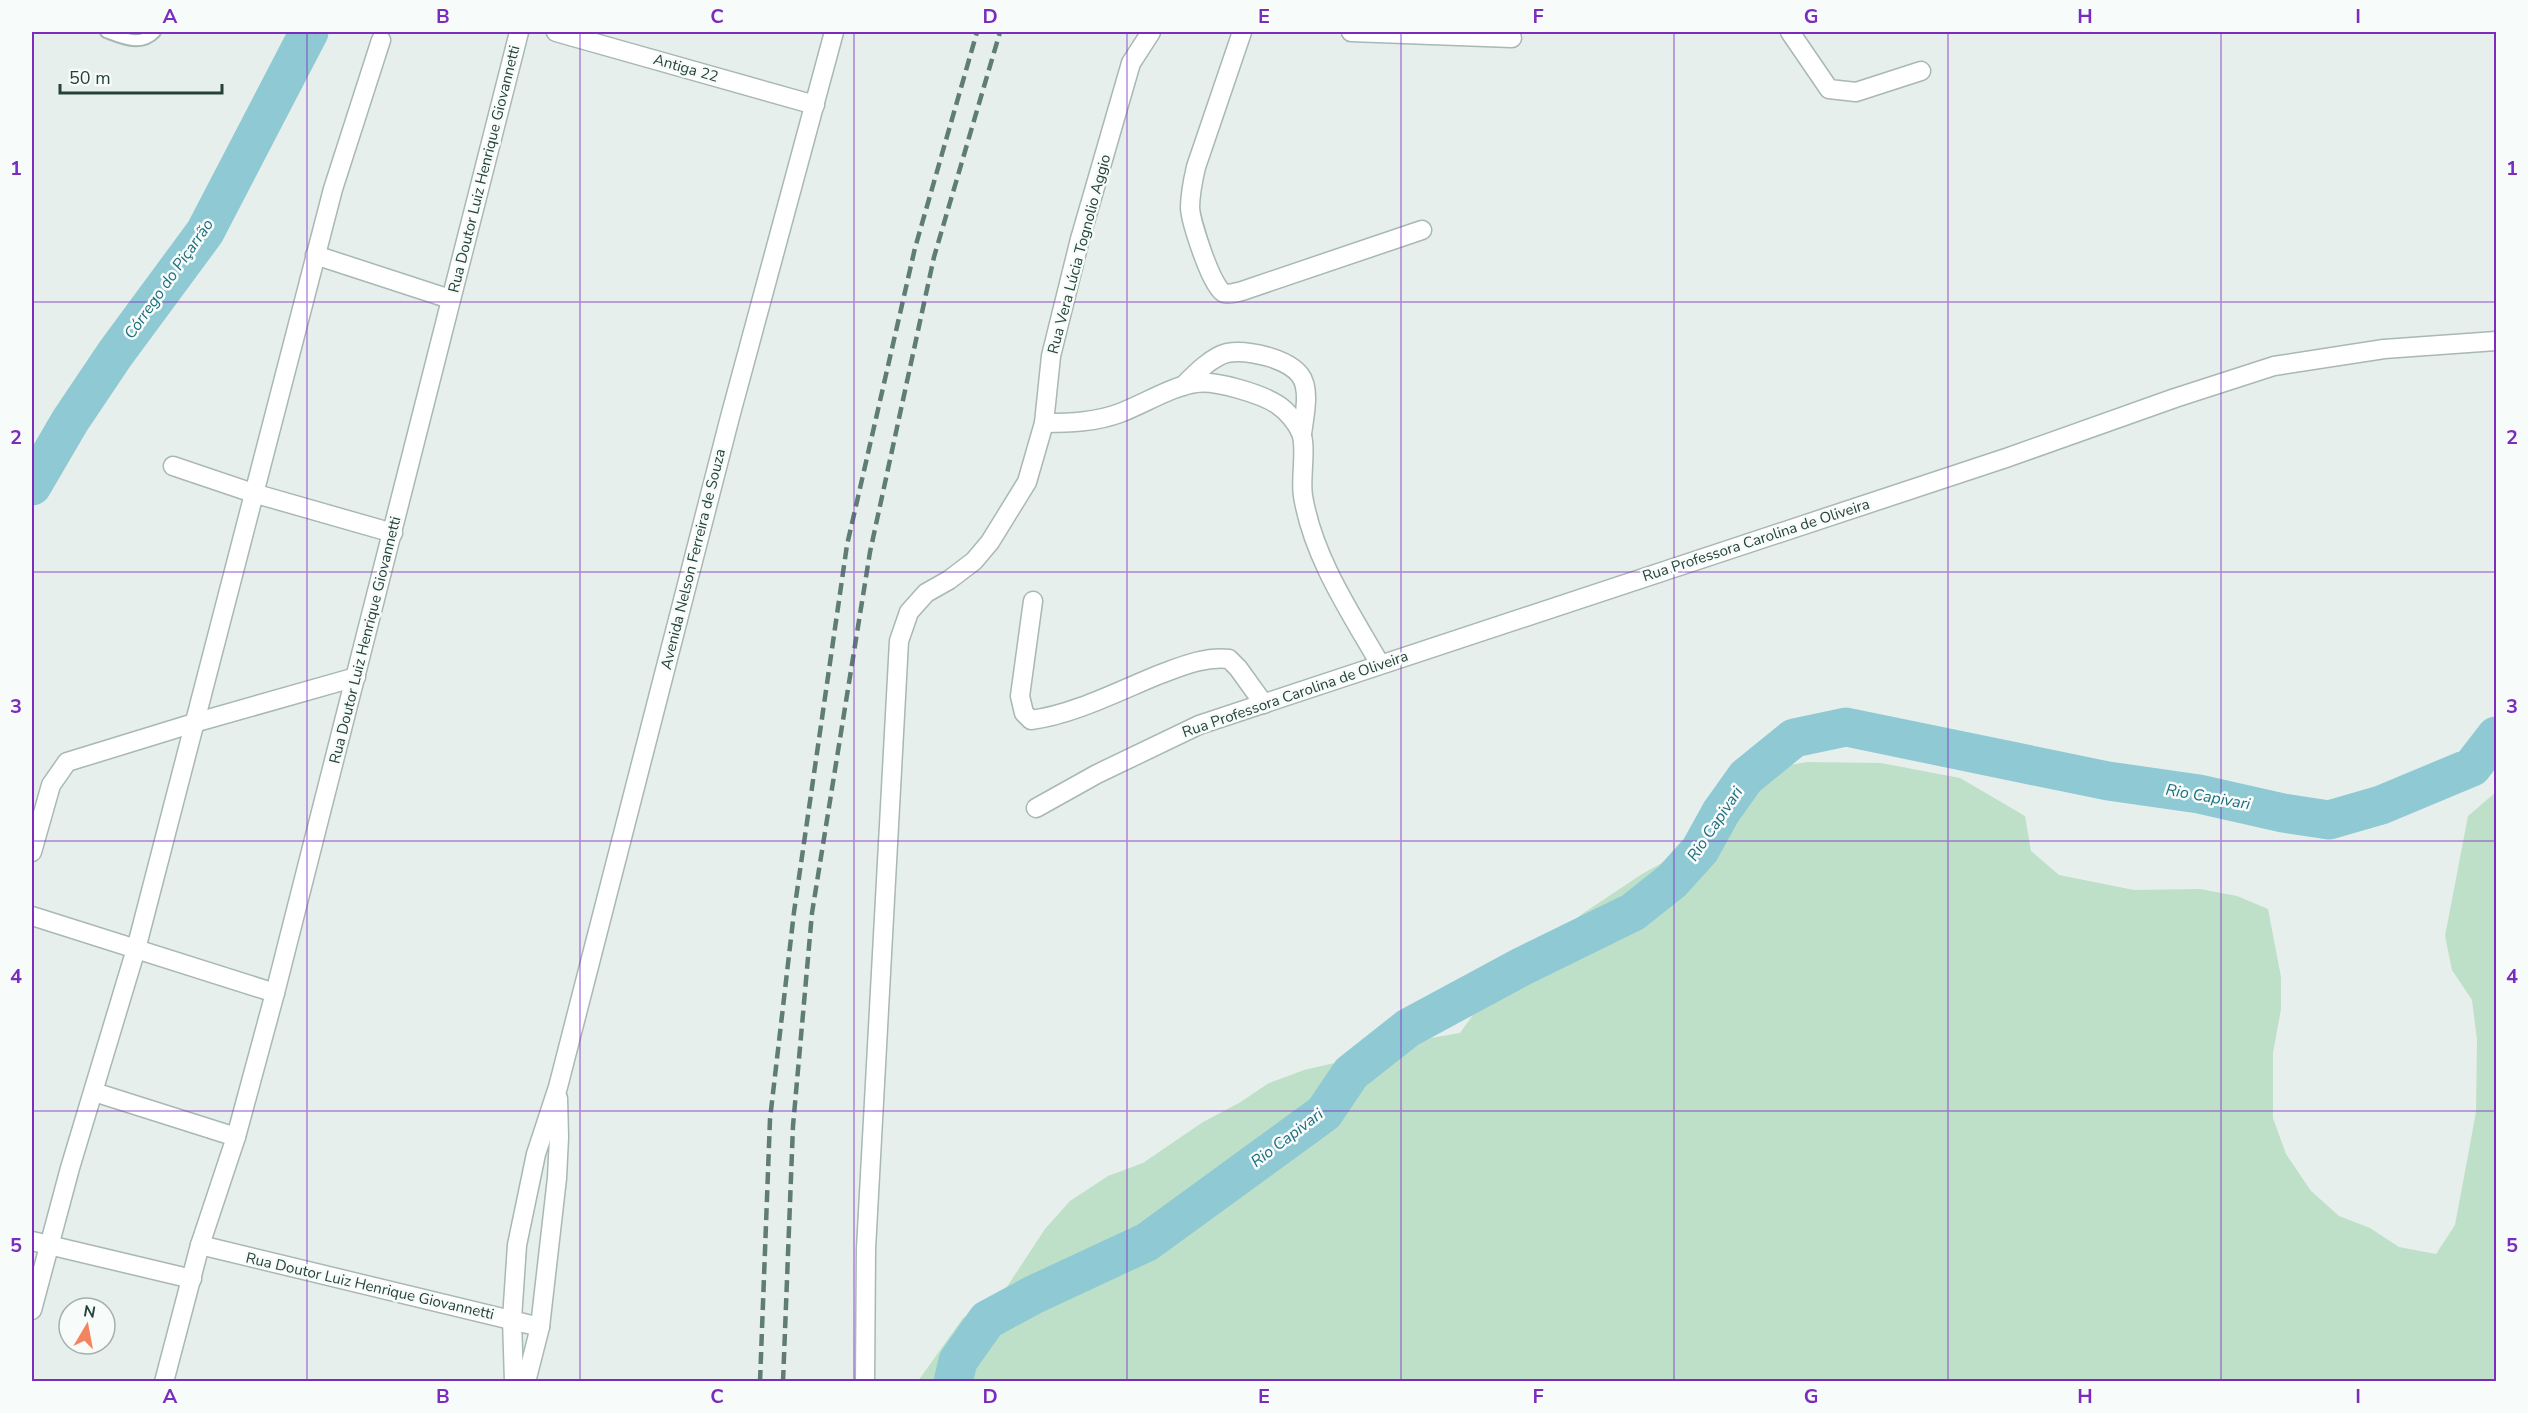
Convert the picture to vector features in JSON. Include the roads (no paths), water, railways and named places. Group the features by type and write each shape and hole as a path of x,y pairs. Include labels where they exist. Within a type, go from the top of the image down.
{"street":[{"name":"Rua Doutor Luiz Henrique Giovannetti","path":"164,1382 200,1245 236,1137 275,993 519,32"},
{"name":"Antiga 22","path":"556,32 815,105"},
{"name":"Avenida Nelson Ferreira de Souza","path":"514,1382 512,1319 517,1245 536,1154 558,1087 730,417 834,32"},
{"name":"Rua Vera Lúcia Tognolio Aggio","path":"865,1382 866,1249 899,642 909,612 926,593 949,580 974,561 990,542 1027,482 1044,423 1051,356 1080,239 1131,63 1151,32"},
{"path":"1242,32 1196,167 1190,210 1212,278 1218,289 1232,294 1422,230"},
{"path":"1351,32 1512,38"},
{"path":"1790,32 1829,89 1856,92 1921,71"},
{"path":"32,1311 40,1243 70,1168 136,950 315,255 343,153 381,40"},
{"path":"315,255 450,299"},
{"name":"Rua Professora Carolina de Oliveira","path":"1036,808 1097,774 1199,725 2006,458 2175,398 2274,366 2384,349 2496,341"},
{"path":"1183,386 1197,372 1225,353 1251,352 1276,359 1300,375 1306,391 1302,434 1302,495 1313,534 1339,593 1380,664"},
{"path":"1044,423 1082,422 1118,414 1183,386 1209,382 1263,398 1278,405 1288,414 1302,434"},
{"path":"173,466 253,493 393,533"},
{"path":"1033,601 1020,696 1024,713 1031,720 1073,709 1178,667 1210,658 1229,659 1264,704"},
{"path":"32,852 51,785 67,762 194,723 356,678"},
{"path":"32,916 275,993"},
{"name":"Avenida Nelson Ferreira de Souza","path":"526,1382 540,1327 557,1178 560,1137 558,1087"},
{"path":"94,1092 236,1137"},
{"path":"40,1243 192,1279"},
{"name":"Rua Doutor Luiz Henrique Giovannetti","path":"200,1245 540,1327"}],"lane":[{"path":"106,32 136,40 146,39 154,32"}],"waterway":[{"name":"Córrego do Piçarrão","path":"32,486 70,421 115,354 205,232 309,32"},
{"name":"Rio Capivari","path":"953,1382 958,1361 987,1320 1033,1295 1147,1242 1324,1113 1351,1073 1408,1028 1523,966 1633,912 1672,881 1700,850 1721,812 1746,777 1794,738 1846,727 2108,781 2199,794 2283,813 2329,820 2381,805 2472,767 2496,736"}],"railway":[{"path":"760,1382 770,1119 794,912 847,545 915,248 977,32"},
{"path":"783,1382 793,1126 812,913 870,552 934,257 1000,32"}]}
